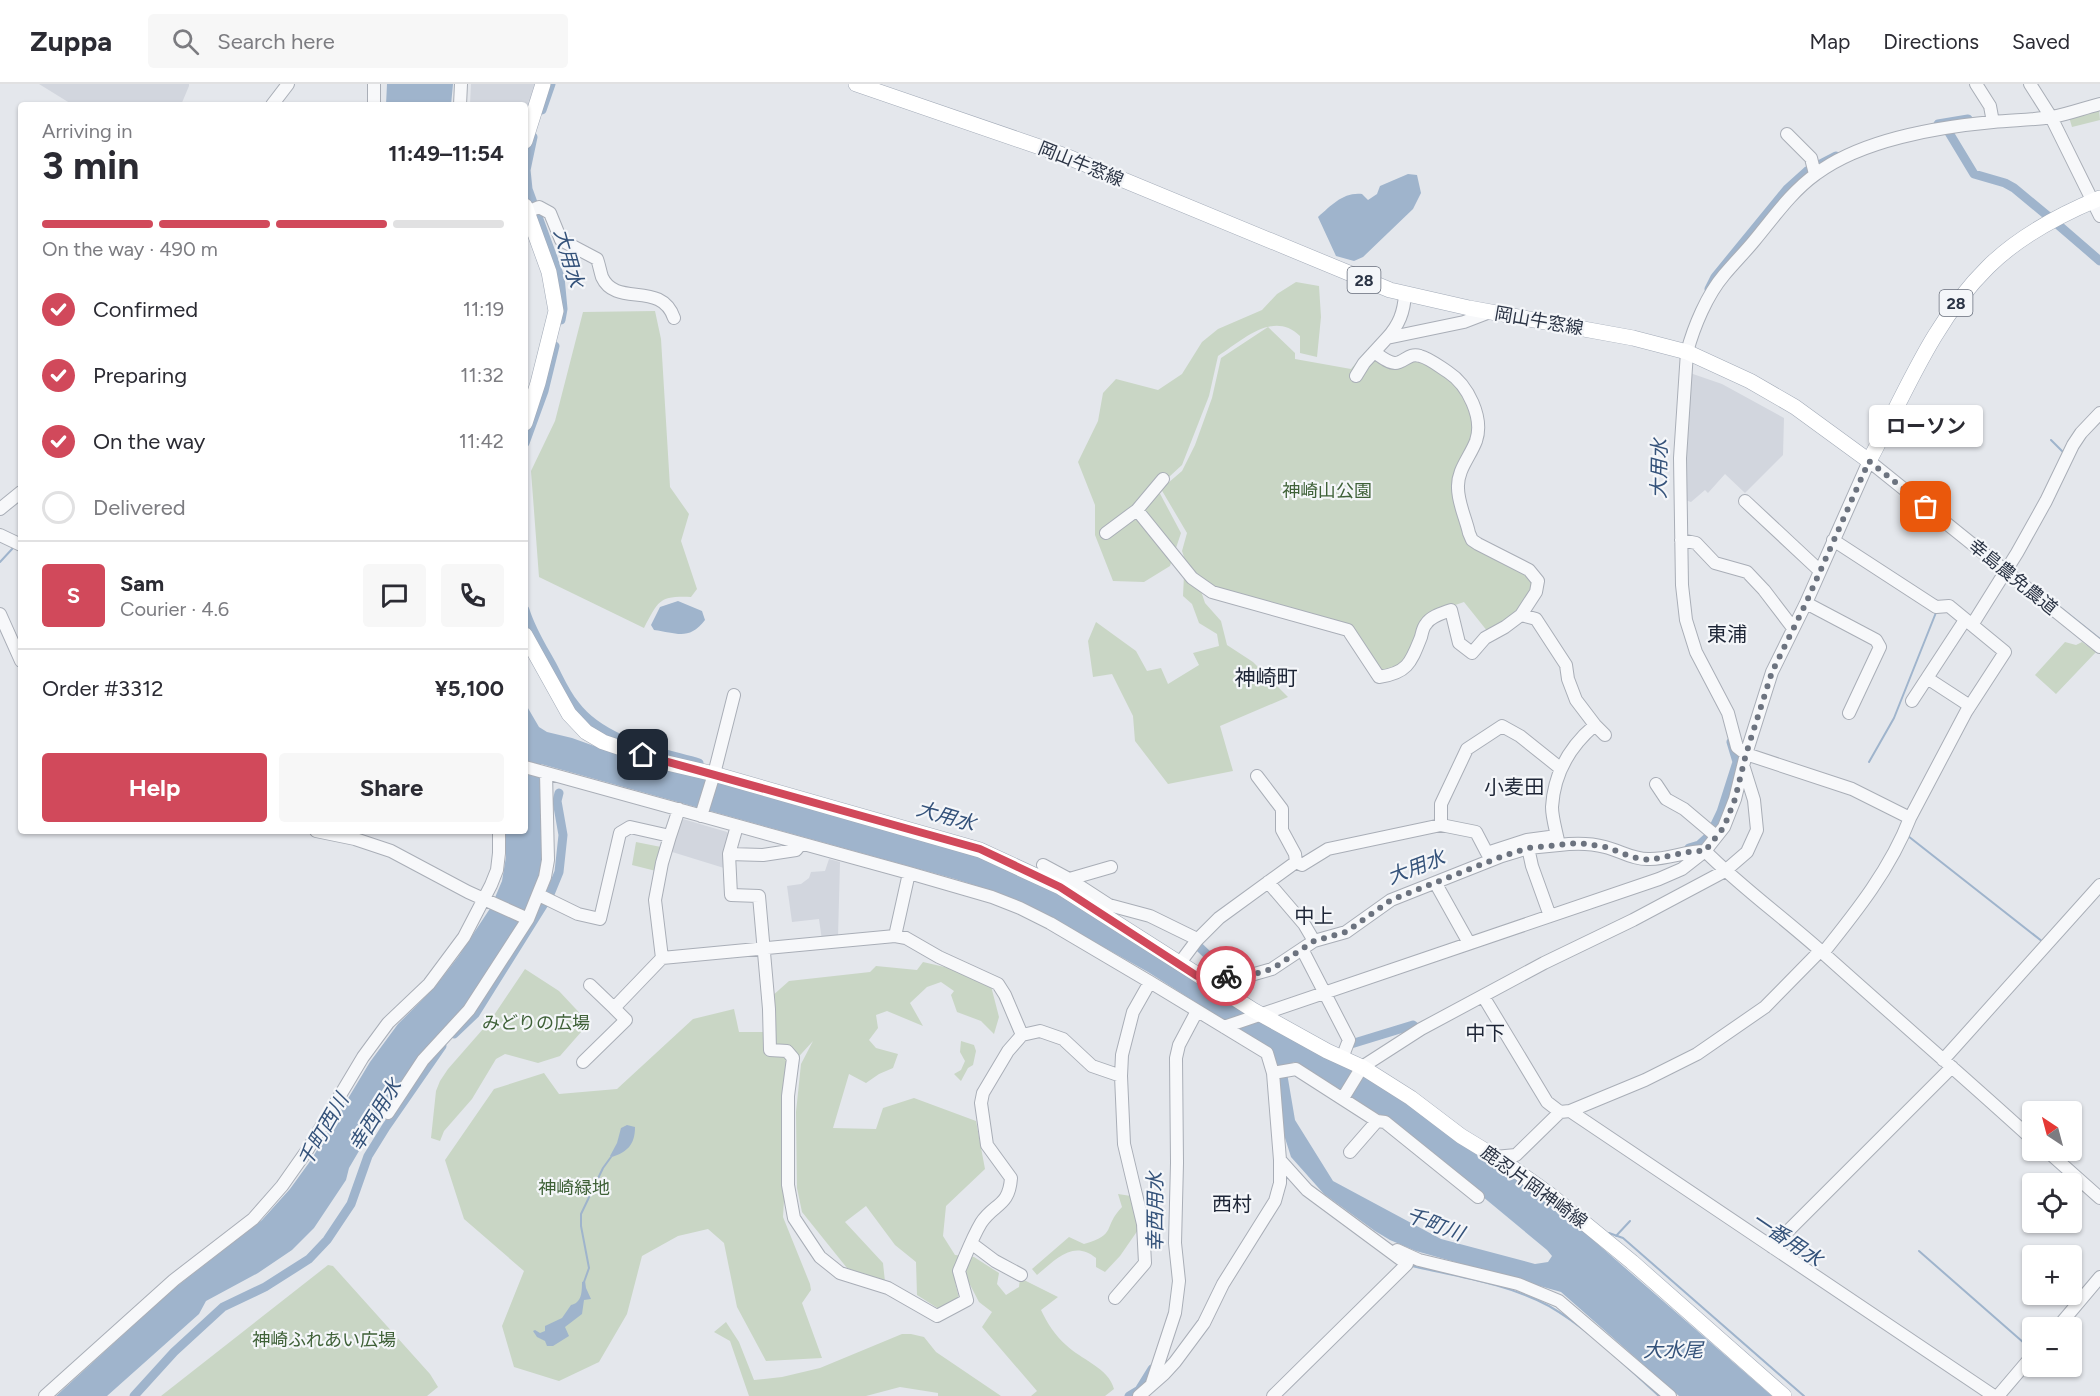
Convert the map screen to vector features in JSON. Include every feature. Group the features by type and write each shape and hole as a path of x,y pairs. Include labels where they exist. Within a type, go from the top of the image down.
{"main road":[{"path":"528,132 543,84"},
{"name":"岡山牛窓線","path":"856,84 1063,155 1250,234 1405,294 1633,338 1688,352 1750,381 1795,407 1869,461"},
{"name":"28","path":"1869,461 1924,354 1950,311 1967,289 1989,265 2029,234 2058,217 2097,199"},
{"path":"528,414 556,311 549,272 530,208"},
{"name":"鹿忍片岡神崎線","path":"528,640 569,714 586,732 603,742 663,762 714,772 980,849 1064,882 1197,976 1257,1014 1342,1058 1411,1098 1461,1136 1495,1156 1549,1194 1622,1254 1784,1396"}],"street":[{"path":"274,102 288,84"},
{"path":"374,84 374,102"},
{"path":"460,102 461,84"},
{"path":"1976,84 1993,118"},
{"path":"2030,84 2048,113 2074,166 2097,199 2100,216"},
{"path":"1910,818 1852,789 1746,754 1737,747 1728,713 1696,652 1686,620 1682,585 1680,458 1691,337 1714,289 1724,275 1814,169 1885,142 1942,128 1993,118 2048,113 2100,104"},
{"path":"1787,134 1806,152 1814,169"},
{"path":"530,208 549,213 561,240 597,259 603,278 612,288 624,293 654,297 665,303 674,318"},
{"path":"1356,376 1396,328 1404,308 1405,294"},
{"path":"1387,338 1464,322 1490,312"},
{"path":"1137,510 1192,578 1212,592 1348,630 1379,677 1396,674 1412,661 1426,623 1451,610 1459,643 1472,653 1485,638 1521,615 1536,592 1538,581 1529,570 1472,540 1458,489 1460,474 1476,440 1478,424 1471,400 1463,385 1450,373 1420,355 1409,355 1398,363 1393,363 1374,352"},
{"path":"1912,700 2005,572 2046,501 2073,444 2100,413"},
{"path":"1228,1025 1659,879 1682,869 1705,851 1712,833 1724,827 1772,672 1806,603 1869,461"},
{"name":"幸島農免農道","path":"1869,461 2100,647"},
{"path":"1106,533 1137,510 1162,479"},
{"path":"0,509 18,494"},
{"path":"1745,501 1820,571"},
{"path":"0,535 18,544"},
{"path":"1681,540 1696,543 1715,563 1747,572 1793,628"},
{"path":"1495,1156 1516,1155 1565,1111 1645,1080 1697,1054 1765,1007 1823,952 1866,897 1904,835 1910,818 1970,706 2005,652 1949,606 1936,607 1833,540"},
{"path":"1806,603 1876,640 1880,647 1849,713"},
{"path":"0,614 18,654"},
{"path":"1521,615 1536,620 1542,628 1566,665 1568,679 1576,700 1594,725 1605,735"},
{"path":"1927,678 1970,706"},
{"path":"702,814 734,695"},
{"path":"1558,841 1552,808 1560,768 1581,737 1594,725"},
{"path":"1441,825 1441,804 1467,748 1502,726 1520,736 1560,768"},
{"path":"1344,1096 1360,1069 1421,1029 1679,897 1725,871 1747,852 1757,830 1754,800 1743,767"},
{"path":"528,768 702,814 737,826 992,897 1050,923 1197,1011 1228,1025 1267,1053 1279,1072 1278,1192 1269,1213 1224,1284 1204,1323 1175,1362 1138,1396"},
{"path":"388,1113 423,1060 469,1010 527,918 544,898 548,860 543,772"},
{"path":"1257,776 1282,809 1282,830 1295,854 1296,862"},
{"path":"1656,784 1666,799 1684,809 1712,833"},
{"path":"662,958 655,900 662,863 679,809"},
{"path":"1296,862 1302,865 1328,849 1441,825 1476,832 1489,857"},
{"path":"737,826 729,854 731,895 759,896 770,1050 787,1051 793,1058 788,1096 788,1185 791,1209 799,1227 820,1257 840,1273 888,1288 937,1316 968,1300 959,1271 981,1222 1010,1192 1011,1178 987,1144 981,1104 983,1093 1008,1051 1022,1035 1040,1031 1063,1039 1092,1066 1121,1076"},
{"path":"544,898 578,914 600,919 620,833 630,827 670,836"},
{"path":"331,834 391,851 485,900 527,918"},
{"path":"45,1396 174,1280 253,1219 282,1186 308,1149 363,1057 388,1023 429,984 464,937 485,900 497,870 500,853 499,834"},
{"path":"1197,976 1251,976 1277,967 1302,949 1312,938 1346,932 1391,900 1436,884 1489,857 1527,844 1558,841 1578,843 1606,847 1632,857 1649,860 1693,851 1705,851 1725,871 1823,952 1947,1060 2022,1129"},
{"path":"729,854 763,855 796,850 801,843"},
{"path":"1527,844 1532,866 1550,916"},
{"path":"1179,964 1197,939 1219,918 1296,862"},
{"path":"1043,865 1064,882 1109,905 1150,916 1197,939"},
{"path":"1064,882 1111,867"},
{"path":"895,936 909,873"},
{"path":"1268,882 1304,924 1312,938"},
{"path":"1436,884 1469,943"},
{"path":"1772,1247 1947,1060 2100,885"},
{"path":"614,1008 662,958 895,936 906,938 939,957 998,984 1022,1035"},
{"path":"1302,949 1348,1042 1342,1058"},
{"path":"1115,1298 1144,1263 1143,1224 1124,1144 1121,1076 1122,1055 1133,1012 1150,982"},
{"path":"583,1062 626,1020 590,985"},
{"path":"1484,998 1548,1102 1565,1111 1996,1396 2022,1367"},
{"path":"1150,1387 1175,1313 1179,1281 1175,1242 1178,1163 1176,1058 1179,1045 1197,1011"},
{"path":"1279,1072 1296,1069 1344,1096 1377,1121 1385,1122 1478,1197"},
{"path":"1350,1152 1377,1121"},
{"path":"1273,1396 1407,1264 1307,1190 1280,1160"},
{"path":"2058,1161 2100,1198"},
{"path":"1367,1235 1419,1260 1518,1284 1559,1300 1670,1396"},
{"path":"971,1243 995,1261 1021,1275"},
{"path":"2066,1317 2100,1277"}],"shaded area":[{"path":"39,84 189,84 182,102 68,102"},
{"path":"471,84 536,84 528,109 528,102 470,102"},
{"path":"1690,373 1722,384 1784,418 1783,455 1745,493 1725,474 1708,493 1705,490 1691,502 1685,500"},
{"path":"683,819 727,832 729,835 724,868 669,851 680,821"},
{"path":"829,859 840,862 838,937 822,940 819,919 792,922 787,886 801,884 809,878 811,872 825,871"}],"green space":[{"path":"2099,109 2100,120 2072,127 2069,117"},
{"path":"1296,282 1319,286 1321,317 1317,357 1300,353 1300,336 1290,329 1279,326 1258,330 1218,356 1209,396 1182,465 1157,488 1181,533 1170,566 1144,582 1113,581 1095,535 1095,505 1078,462 1098,421 1103,393 1116,379 1158,390 1182,374 1202,342 1218,329 1262,310 1277,294"},
{"path":"655,311 661,339 670,487 689,514 681,541 697,589 691,597 672,597 661,602 644,628 539,577 531,471 555,421 583,312"},
{"name":"神崎山公園","path":"1268,327 1295,353 1295,359 1351,369 1365,352 1377,361 1414,359 1427,363 1450,378 1467,400 1474,426 1472,444 1457,468 1459,491 1469,540 1526,573 1532,582 1532,592 1511,618 1488,632 1464,602 1426,615 1404,664 1386,672 1378,668 1350,628 1208,586 1188,569 1182,551 1187,533 1161,489 1182,471 1195,445 1212,398 1221,358"},
{"path":"1184,575 1201,591 1205,603 1221,621 1227,645 1253,662 1288,697 1220,726 1233,771 1168,784 1135,741 1133,716 1112,674 1093,677 1088,641 1096,622 1136,651 1147,671 1161,668 1168,684 1199,665 1193,653 1219,646 1217,634 1199,623 1192,604 1183,596"},
{"path":"2065,642 2076,645 2082,642 2096,652 2056,694 2035,675"},
{"path":"636,842 661,847 656,871 632,865"},
{"name":"神崎緑地","path":"923,962 962,971 991,986 999,1017 994,1034 981,1021 957,1012 951,995 954,991 941,982 927,987 910,1003 923,1026 887,1011 876,1015 878,1028 869,1040 876,1048 898,1054 893,1068 866,1083 849,1074 833,1128 876,1129 883,1108 914,1098 976,1121 985,1169 946,1206 943,1236 955,1255 974,1257 999,1273 997,1284 1006,1295 1019,1287 1020,1278 1058,1297 1041,1310 1049,1324 1066,1345 1106,1375 1114,1389 1105,1396 1031,1396 1037,1391 982,1327 992,1312 979,1302 967,1279 955,1282 959,1298 939,1309 917,1295 916,1262 895,1245 866,1206 845,1222 883,1263 885,1282 847,1268 802,1212 797,1188 796,1112 801,1064 813,1041 792,1064 783,1217 810,1284 811,1290 802,1303 822,1358 766,1361 737,1307 724,1243 708,1229 678,1236 642,1256 627,1314 599,1362 559,1381 514,1367 502,1326 524,1271 464,1219 445,1160 494,1089 544,1073 559,1094 617,1089 693,1019 734,1009 739,1032 766,1032 771,997 789,981 870,972 876,966 917,970"},
{"name":"みどりの広場","path":"525,969 559,991 589,1023 560,1056 538,1063 505,1054 496,1059 472,1099 444,1131 440,1141 431,1138 436,1091 440,1081 490,1021"},
{"path":"961,1041 974,1045 976,1051 973,1065 968,1068 961,1081 954,1074 961,1070 965,1061 960,1052"},
{"path":"1118,1194 1131,1196 1138,1230 1120,1256 1105,1272 1096,1267 1096,1258 1088,1253 1072,1251 1058,1258 1037,1275 1032,1269 1069,1237 1084,1244 1106,1233 1122,1207"},
{"name":"神崎ふれあい広場","path":"328,1265 333,1266 430,1374 438,1387 427,1396 161,1396"},
{"path":"726,1322 739,1342 754,1380 782,1377 820,1368 902,1334 911,1334 924,1337 936,1352 1001,1396 938,1396 938,1393 900,1387 866,1396 749,1396 730,1341 714,1332"}],"water":[{"path":"387,84 453,84 451,102 386,102"},
{"path":"1408,174 1417,175 1421,193 1413,209 1363,257 1354,261 1336,256 1318,217 1343,197 1362,194 1368,200 1377,194 1380,186"},
{"path":"678,601 702,611 705,620 694,631 688,633 676,634 654,630 651,625 660,607"},
{"name":"大水尾","path":"528,708 539,727 547,732 611,752 974,851 1052,888 1359,1071 1546,1199 1772,1396 1679,1396 1561,1292 1416,1251 1375,1231 1324,1194 1291,1157 1285,1138 1271,1050 1148,972 1032,907 955,879 541,764 543,846 541,875 529,910 465,1010 386,1110 373,1133 366,1139 349,1168 346,1180 314,1228 292,1250 258,1273 206,1301 199,1314 107,1396 56,1396 172,1290 262,1220 290,1189 311,1160 370,1062 398,1024 434,988 491,907 502,881 506,857 506,834 528,834","holes":["1294,1062 1358,1104 1389,1119 1547,1250 1552,1256 1548,1262 1535,1264 1441,1239 1333,1181 1295,1120 1286,1067"]},
{"path":"627,1125 635,1127 632,1143 622,1153 610,1156 621,1128"},
{"path":"585,1281 591,1299 584,1300 582,1314 565,1327 569,1336 553,1346 547,1346 545,1341 537,1337 533,1331 540,1333 545,1331 545,1326 562,1318 571,1305 579,1299 582,1282"}],"waterway":[{"name":"大用水","path":"542,110 551,84"},
{"name":"大用水","path":"1938,124 1968,119"},
{"path":"1948,131 1974,174 2014,188 2049,217"},
{"name":"大用水","path":"528,161 533,137"},
{"name":"大用水","path":"1709,289 1715,277 1787,189 1807,171 1836,156"},
{"name":"大用水","path":"528,189 560,277 563,309 561,320"},
{"path":"2056,223 2100,261"},
{"name":"大用水","path":"528,435 544,391 555,346"},
{"path":"2051,440 2063,452"},
{"path":"0,562 13,548"},
{"path":"2056,604 2100,639"},
{"path":"1869,762 1894,718 1937,610"},
{"name":"大用水","path":"528,617 565,690 587,718 600,728 632,743 699,763"},
{"name":"大用水","path":"1689,848 1699,845 1710,835 1721,812 1737,762 1731,742"},
{"name":"幸西用水","path":"454,1034 475,1014 550,894 559,872 563,835 557,801 559,793"},
{"path":"1908,836 2043,942"},
{"name":"大用水","path":"1192,940 1218,965 1245,973"},
{"path":"1346,1039 1351,1044 1413,1025 1418,1029"},
{"name":"幸西用水","path":"134,1396 174,1352 223,1307 265,1287 309,1259 327,1240 351,1204 368,1156 442,1046"},
{"path":"584,1282 589,1268 581,1214 603,1168 611,1157"},
{"path":"1616,1236 1630,1221"},
{"path":"1609,1233 1623,1238 1804,1396"},
{"path":"1919,1251 2022,1341"},
{"path":"1412,1266 1499,1286 1549,1306 1592,1336 1659,1396"},
{"name":"幸西用水","path":"1129,1396 1139,1390 1152,1369"}],"way so far":[{"path":"1226,976 1251,976 1277,967 1314,941 1346,932 1391,900 1528,848 1578,843 1606,847 1632,857 1649,860 1693,851 1705,851 1724,827 1735,799 1746,754 1772,672 1806,603 1869,461 1926,507"}],"place":[{"name":"ローソン","path":"1926,507"}],"district":[{"name":"東浦","path":"1727,634"},
{"name":"神崎町","path":"1266,677"},
{"name":"小麦田","path":"1514,787"},
{"name":"中上","path":"1314,916"},
{"name":"中下","path":"1485,1033"},
{"name":"西村","path":"1232,1204"}],"route":[{"path":"643,755 980,849 1060,887 1197,976 1226,976"}],"water label":[{"name":"千町西川","path":"323,1130"},
{"name":"千町川","path":"1435,1224"},
{"name":"一番用水","path":"1787,1239"}]}
